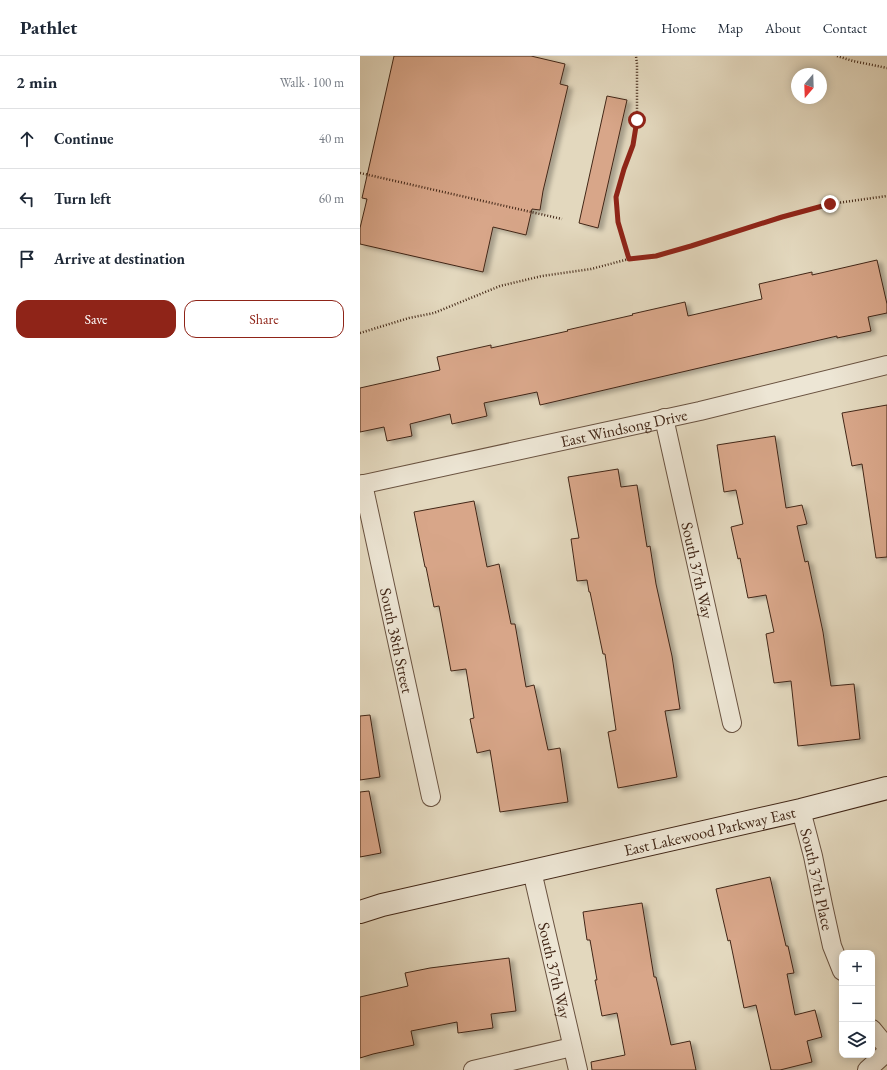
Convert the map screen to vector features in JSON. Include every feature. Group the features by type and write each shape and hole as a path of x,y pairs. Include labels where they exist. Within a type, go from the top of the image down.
{"street":[{"name":"East Windsong Drive","path":"361,484 700,411 887,365"},
{"name":"South 37th Way","path":"664,418 732,723"},
{"name":"South 38th Street","path":"361,484 431,797"},
{"name":"East Lakewood Parkway East","path":"360,912 382,905 801,810 887,788"},
{"name":"South 37th Place","path":"801,810 813,856 832,946 839,964"},
{"name":"South 37th Way","path":"532,871 578,1070"},
{"path":"875,1033 887,1047"},
{"path":"473,1070 572,1047"},
{"path":"867,1070 887,1052"}],"path":[{"path":"629,259 618,222 616,197 633,145 637,120 636,56"},
{"path":"836,56 887,68"},
{"path":"360,173 562,219"},
{"path":"360,333 409,318 434,313 500,286 542,276 591,269 629,259 656,256 782,217 830,204 887,196"}],"building":[{"path":"394,56 531,56 565,64 560,84 568,86 543,191 540,210 532,209 526,235 493,227 483,272 360,244 360,228 367,199 362,198"},
{"path":"607,96 627,100 598,228 579,223"},
{"path":"877,260 887,304 887,313 868,317 871,331 837,338 837,336 540,405 537,392 484,403 487,416 452,424 450,414 410,424 412,436 387,441 384,427 360,432 360,388 440,370 437,357 491,345 491,348 568,331 567,330 685,302 688,316 762,299 759,284 812,272 812,275"},
{"path":"887,405 887,557 876,558 862,464 852,466 842,413"},
{"path":"775,436 786,508 802,505 807,524 797,526 805,562 808,561 823,632 831,686 854,684 860,739 798,746 791,681 774,683 766,634 774,632 766,595 748,598 740,558 738,559 731,527 743,524 736,490 724,492 717,445"},
{"path":"618,469 621,487 637,485 647,547 650,546 656,584 672,656 680,709 665,711 677,777 618,788 608,732 616,730 605,654 603,654 587,580 577,581 571,539 579,538 568,477"},
{"path":"474,501 487,567 499,564 511,624 515,624 526,687 534,685 548,750 560,748 568,802 500,812 490,750 477,753 470,719 474,718 466,669 451,671 439,606 434,607 414,512"},
{"path":"370,715 380,777 360,780 360,716"},
{"path":"369,791 381,853 360,857 360,792"},
{"path":"770,877 786,946 788,946 794,973 787,974 795,1015 815,1010 822,1037 807,1041 812,1062 780,1070 771,1070 756,1005 744,1008 730,940 728,941 716,889"},
{"path":"642,903 654,977 656,977 671,1045 690,1041 696,1070 592,1070 591,1062 625,1055 617,1013 602,1016 595,980 597,980 590,940 587,940 583,912"},
{"path":"509,958 516,1011 491,1014 493,1028 458,1033 457,1022 411,1031 414,1045 360,1058 360,997 408,986 405,973 430,968"}],"route":[{"path":"637,120 633,145 616,197 618,222 629,259 656,256 782,217 830,204"}]}
